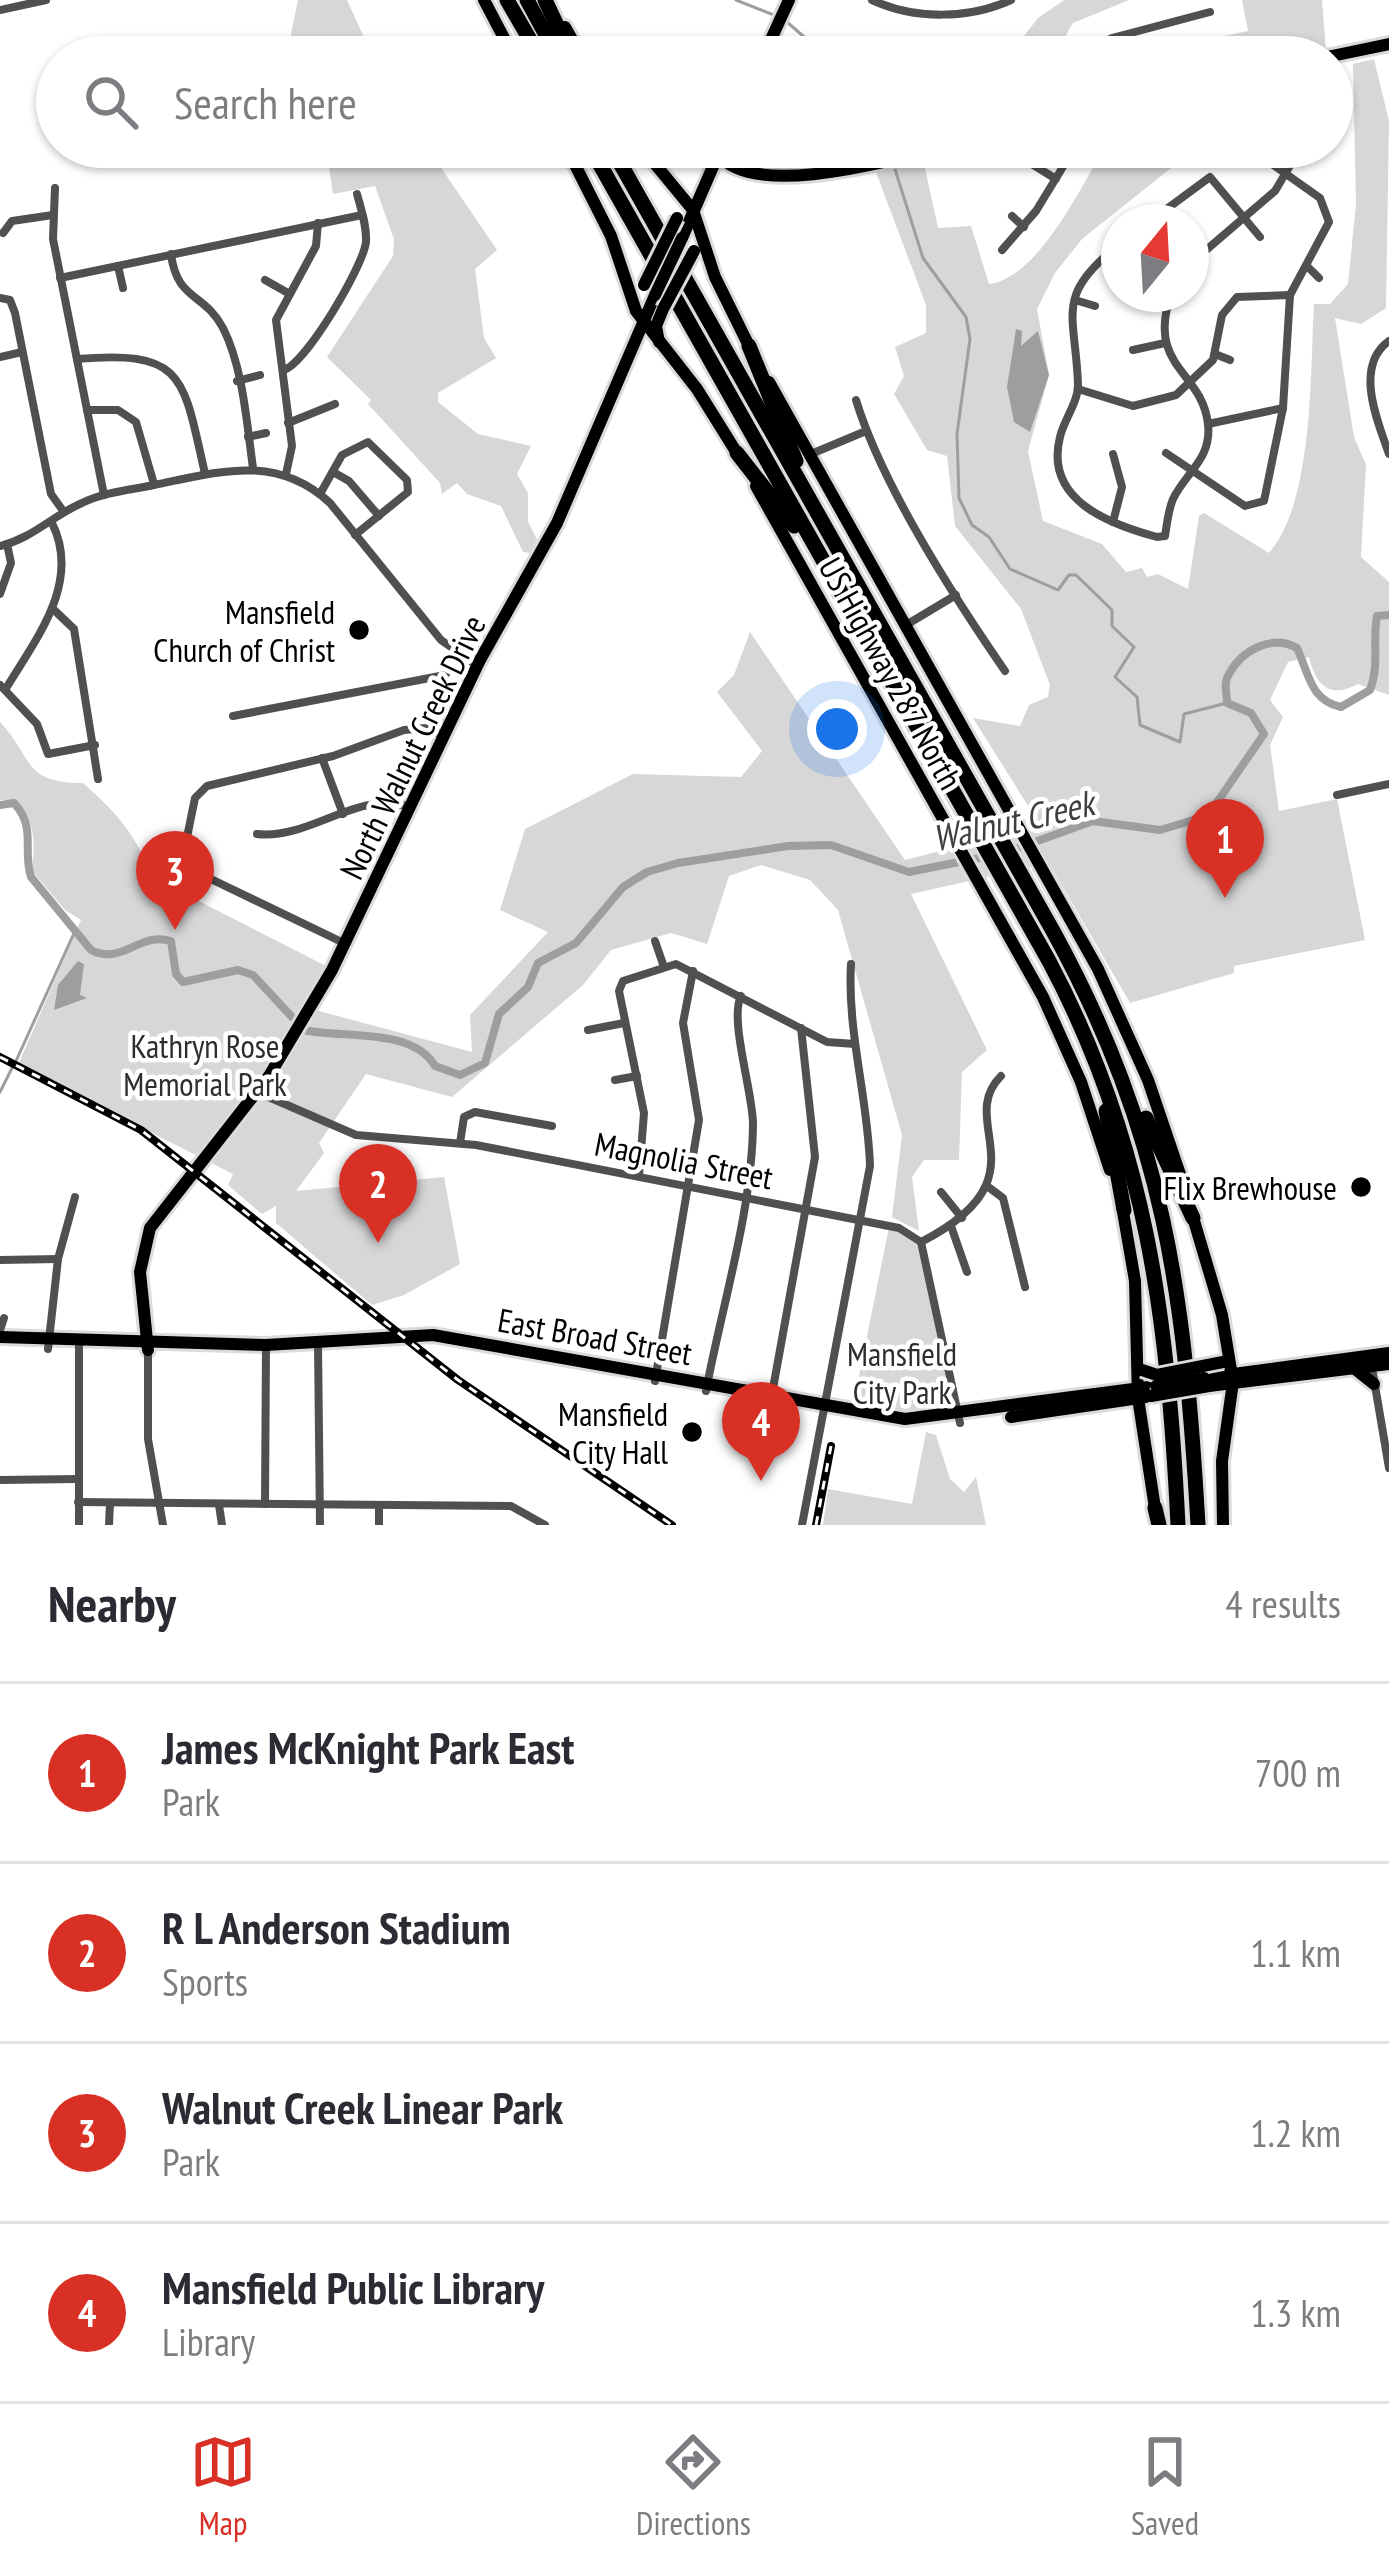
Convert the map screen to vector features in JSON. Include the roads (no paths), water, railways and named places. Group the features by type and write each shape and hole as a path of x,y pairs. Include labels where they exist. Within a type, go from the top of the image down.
{"highway":[{"path":"507,0 527,36"},
{"path":"527,0 547,36"},
{"path":"548,0 563,36"},
{"path":"602,168 1080,1022 1125,1138 1157,1271 1170,1371 1178,1525"},
{"path":"624,168 1024,880 1193,1218"},
{"path":"749,346 841,555"},
{"path":"737,453 826,568"},
{"path":"1080,1022 1114,1139 1124,1210"},
{"path":"1109,1042 1145,1144 1173,1250 1191,1394 1198,1525"}],"main road":[{"path":"484,0 503,36"},
{"path":"548,0 569,36"},
{"path":"772,36 787,5"},
{"path":"1353,55 1389,48"},
{"name":"US Highway 287 North","path":"578,168 643,322 697,389 737,453 1063,1039 1124,1210 1136,1281 1134,1352 1145,1397 1157,1519"},
{"name":"US Highway 287 North","path":"660,168 694,210 712,265 749,346 1041,865 1128,1034 1193,1218 1230,1373"},
{"name":"North Walnut Creek Drive","path":"148,1346 140,1272 150,1228 257,1092 346,944 478,666 561,516 712,168"},
{"path":"761,168 790,168"},
{"path":"777,177 790,168"},
{"path":"675,184 688,190 738,169 777,177 828,168"},
{"path":"622,271 644,285 682,203 675,184"},
{"path":"660,345 656,326 694,251 704,254 712,265"},
{"path":"630,349 645,340 660,345"},
{"name":"East Broad Street","path":"0,1337 48,1345 266,1348 433,1338 886,1421 920,1423 1145,1397 1230,1373 1347,1366 1389,1353"},
{"path":"1134,1352 1142,1370 1157,1376 1253,1375"},
{"name":"East Broad Street","path":"1253,1375 1371,1359 1389,1364"},
{"path":"1223,1525 1222,1461 1230,1373 1239,1365 1253,1375"},
{"path":"1347,1366 1374,1384"},
{"name":"East Broad Street","path":"1070,1405 1132,1404 1145,1397"}],"street":[{"path":"0,10 46,0"},
{"path":"953,0 956,14"},
{"path":"878,1 918,14 956,14 1011,0"},
{"path":"1120,36 1210,12"},
{"path":"1038,168 1055,179"},
{"path":"1001,250 1024,227 1062,168"},
{"path":"1166,453 1245,506 1260,505 1273,474 1283,408 1290,296 1325,236 1328,213 1320,197 1279,168"},
{"path":"1209,248 1291,168"},
{"path":"1173,204 1210,177 1260,237"},
{"path":"55,188 60,278 104,495"},
{"path":"284,370 302,358 361,259 362,215 357,194"},
{"path":"3,233 12,221 53,215"},
{"path":"60,278 362,215"},
{"path":"1012,215 1024,227"},
{"path":"286,474 292,446 276,320 312,254 318,224"},
{"path":"171,254 179,288 206,307 224,329 253,468"},
{"path":"1101,261 1087,273 1075,300 1070,329 1078,389 1059,439 1059,469 1075,499 1113,522 1166,536 1174,499 1205,450 1208,424 1165,343 1168,312"},
{"path":"118,266 123,288"},
{"path":"1306,266 1319,278"},
{"path":"265,280 288,293"},
{"path":"1078,389 1133,406 1166,400 1188,385 1215,354 1222,315 1237,297 1290,296"},
{"path":"4,298 22,352 51,494 64,513"},
{"path":"1075,300 1094,306"},
{"path":"1389,341 1370,363 1389,454"},
{"path":"1132,350 1165,343"},
{"path":"0,357 22,352"},
{"path":"1215,354 1230,360"},
{"path":"77,359 142,356 163,364 184,400 205,474"},
{"path":"237,381 260,375"},
{"path":"856,400 866,431 956,595 1005,671"},
{"path":"288,423 335,404"},
{"path":"1208,424 1283,408"},
{"path":"87,410 118,410 136,422 154,485"},
{"path":"1378,417 1389,415"},
{"path":"811,454 866,431"},
{"path":"248,437 266,433"},
{"path":"320,494 345,452 372,444 410,484 355,535"},
{"path":"1113,454 1122,487 1113,522"},
{"path":"0,594 11,563 4,545 52,524 64,513 104,495 253,468 286,474 320,494 460,656 478,666"},
{"path":"333,472 349,481 379,516"},
{"path":"52,524 63,569 52,608 3,688 37,724 49,754 95,745"},
{"path":"904,626 956,595"},
{"path":"52,608 74,629 98,778"},
{"path":"232,716 445,675 460,656"},
{"path":"346,944 200,874 183,857 200,789 322,758 404,730 426,728 445,737"},
{"path":"322,758 343,814"},
{"path":"1336,795 1389,784"},
{"path":"257,834 288,833 378,802 412,807"},
{"path":"655,941 664,967"},
{"path":"802,1525 870,1166 869,1124 848,1009 851,964"},
{"path":"639,1176 644,1126 619,991 622,981 664,967 693,971 832,1044 856,1044"},
{"path":"653,1378 699,1120 683,1023 693,971"},
{"path":"707,1387 753,1123 736,1012 741,996"},
{"path":"588,1030 624,1023"},
{"path":"771,1400 808,1207 814,1132 801,1028"},
{"path":"615,1080 637,1076"},
{"path":"960,1419 920,1242 962,1218 986,1186 993,1156 987,1103 1001,1076"},
{"name":"Magnolia Street","path":"257,1092 346,1132 460,1144 861,1217 899,1228 920,1242"},
{"path":"460,1144 464,1118 475,1112 552,1126"},
{"path":"986,1186 1003,1198 1025,1287"},
{"path":"941,1192 962,1218"},
{"path":"48,1345 58,1259 75,1197"},
{"path":"951,1226 967,1271"},
{"path":"0,1260 58,1259"},
{"path":"0,1337 4,1318"},
{"path":"79,1345 79,1525"},
{"path":"148,1346 148,1439 163,1525"},
{"path":"265,1504 266,1348"},
{"path":"318,1348 320,1525"},
{"path":"1371,1359 1389,1468"},
{"path":"0,1480 78,1479"},
{"path":"78,1502 511,1506 545,1525"},
{"path":"109,1525 110,1504"},
{"path":"219,1505 222,1525"},
{"path":"379,1506 379,1525"}],"waterway":[{"path":"736,0 779,17"},
{"path":"787,22 803,36"},
{"path":"895,168 923,258 966,317 970,339 957,434 959,498 972,525 989,537 1010,569 1058,590 1069,575 1076,575 1112,610 1112,626 1134,647 1115,677 1137,697 1140,725 1180,742 1184,714 1227,703"},
{"name":"Walnut Creek","path":"1010,851 1093,821 1160,830 1211,811 1264,734 1251,713 1227,703 1226,681 1235,665 1259,647 1287,644 1297,648 1317,692 1341,707 1370,690 1377,616 1389,615"},
{"name":"Walnut Creek","path":"0,805 14,803 21,812 31,877 91,950 112,954 150,940 171,941 176,974 183,982 238,970 253,975 304,1030 394,1040 410,1045 435,1066 460,1075 485,1063 499,1014 528,987 538,963 576,943 623,887 647,872 788,846 831,845 909,872 989,856"},
{"path":"16,1061 75,931"},
{"path":"0,1092 13,1066"}],"railway":[{"path":"0,1057 141,1130 458,1380 672,1525"},
{"path":"816,1525 831,1446"}],"place":[{"name":"Mansfield Church of Christ","path":"359,630"},
{"name":"James McKnight Park East","path":"1225,898"},
{"name":"Walnut Creek Linear Park","path":"175,930"},
{"name":"Flix Brewhouse","path":"1361,1187"},
{"name":"R L Anderson Stadium","path":"378,1243"},
{"name":"Mansfield City Hall","path":"692,1432"},
{"name":"Mansfield Public Library","path":"761,1481"}],"park label":[{"name":"Kathryn Rose Memorial Park","path":"205,1064"},
{"name":"Mansfield City Park","path":"902,1372"}]}
